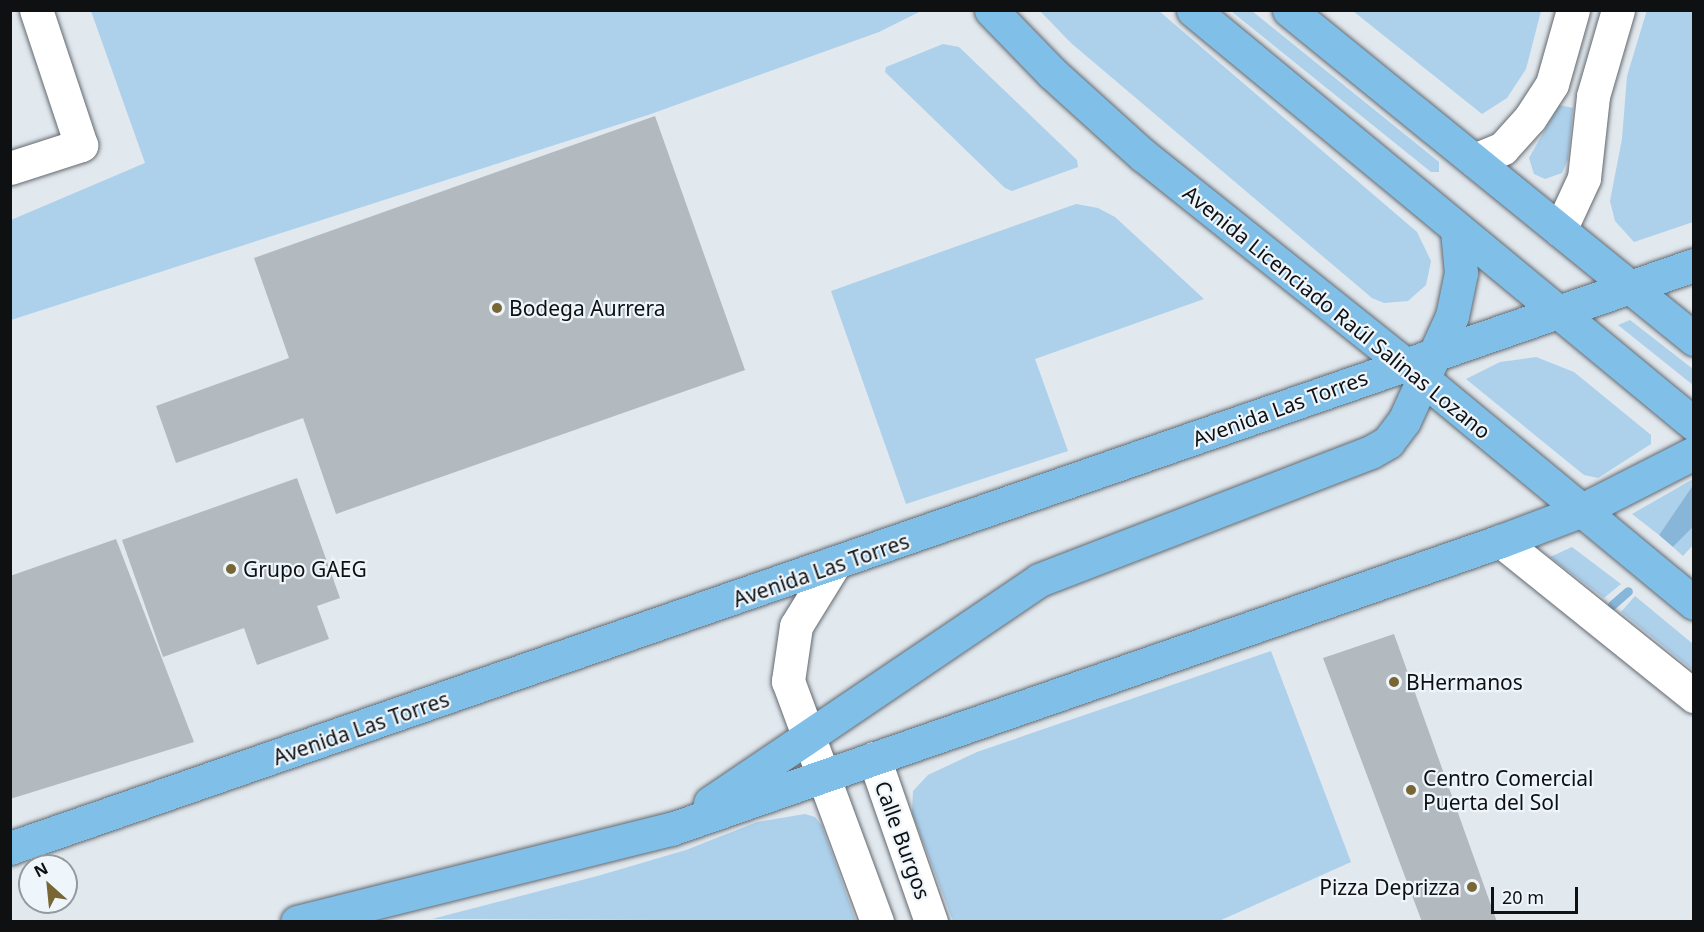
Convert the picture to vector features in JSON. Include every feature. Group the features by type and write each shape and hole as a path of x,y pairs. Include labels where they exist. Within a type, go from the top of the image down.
{"main road":[{"name":"Avenida Licenciado Raúl Salinas Lozano","path":"991,10 1052,73 1144,156 1419,376 1694,603"},
{"path":"1193,10 1457,231 1561,313 1694,424"},
{"path":"1289,10 1694,339"},
{"path":"671,829 1039,580 1371,452 1396,432 1419,376 1459,293 1462,257 1457,231"},
{"path":"1630,288 1694,265"},
{"name":"Avenida Las Torres","path":"10,848 832,566 1370,376 1419,376 1561,313 1630,288"},
{"path":"1370,376 1401,393 1419,376"},
{"path":"297,921 376,912 671,829 1501,541 1580,511 1694,453"}],"street":[{"path":"10,168 81,144 36,10"},
{"path":"1474,160 1513,139 1552,84 1573,10"},
{"path":"1560,230 1584,178 1593,96 1618,10"},
{"path":"1552,84 1593,96"},
{"path":"1501,541 1694,696"},
{"path":"832,566 796,626 790,644 788,681 807,737 825,775 877,921"},
{"name":"Calle Burgos","path":"874,759 932,921"}],"shaded area":[{"path":"1647,10 1693,11 1693,222 1634,242 1615,221 1610,201 1622,139 1627,76"},
{"path":"91,11 921,11 879,32 648,115 11,320 11,220 145,163"},
{"path":"1040,11 1159,11 1417,232 1431,261 1426,285 1408,301 1384,303 1372,298 1071,43"},
{"path":"1231,11 1252,11 1439,162 1439,172 1431,172"},
{"path":"1353,11 1541,11 1526,69 1507,98 1482,114"},
{"path":"943,44 959,47 1077,160 1078,167 1012,191 1005,188 885,72 886,67"},
{"path":"1559,105 1573,108 1568,159 1562,173 1545,179 1534,174 1529,158"},
{"path":"1076,204 1098,208 1115,217 1204,299 1035,359 1068,451 906,504 831,291"},
{"path":"1630,320 1693,369 1693,385 1618,325"},
{"path":"1536,357 1574,372 1651,435 1651,444 1598,478 1584,475 1466,379 1500,362"},
{"path":"1693,479 1693,485 1659,535 1632,514"},
{"path":"1693,485 1693,527 1673,547 1659,535"},
{"path":"1693,527 1693,545 1683,556 1673,547"},
{"path":"1572,547 1621,584 1604,598 1550,557"},
{"path":"1635,596 1693,644 1693,670 1621,612"},
{"path":"1271,651 1351,862 1219,921 953,921 912,813 913,791 928,775 977,752"},
{"path":"805,814 815,817 822,826 856,921 432,919 601,875 686,850 757,822"}],"building":[{"name":"Bodega Aurrera","path":"655,116 745,370 336,514 303,418 176,463 156,406 289,358 254,258"},
{"name":"Grupo GAEG","path":"297,478 340,598 317,606 329,639 257,665 244,628 163,657 122,540"},
{"path":"116,539 194,742 10,799 10,576"},
{"name":"Centro Comercial Puerta del Sol","path":"1394,634 1497,922 1422,922 1323,658"}],"waterway":[{"path":"1612,605 1628,591"}],"place":[{"name":"Bodega Aurrera","path":"497,308"},
{"name":"Grupo GAEG","path":"231,569"},
{"name":"BHermanos","path":"1394,682"},
{"name":"Centro Comercial Puerta del Sol","path":"1411,790"},
{"name":"Pizza Deprizza","path":"1472,887"}]}
